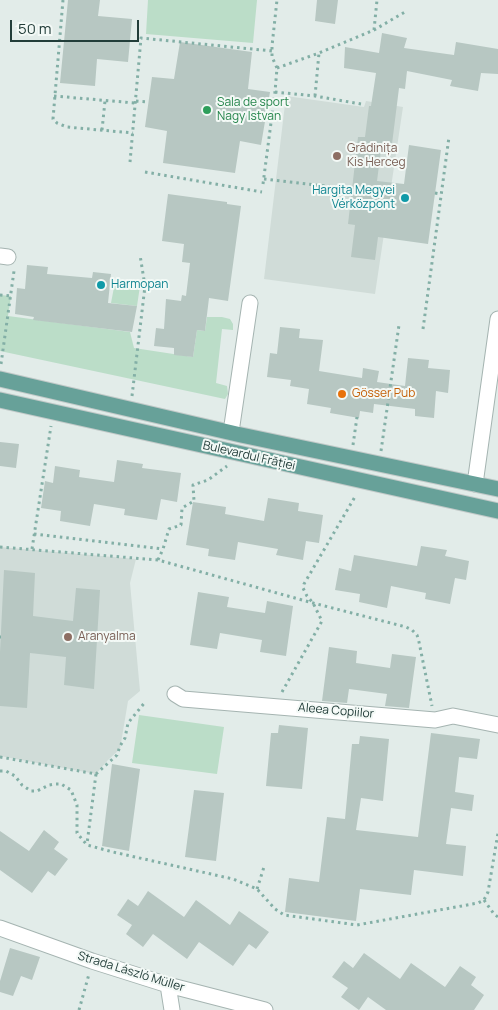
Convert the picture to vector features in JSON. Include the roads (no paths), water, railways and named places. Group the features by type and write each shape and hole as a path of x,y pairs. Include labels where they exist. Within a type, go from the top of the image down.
{"main road":[{"name":"Bulevardul Frăției","path":"0,379 231,432 498,489"},
{"name":"Bulevardul Frăției","path":"0,400 498,511"}],"street":[{"path":"231,432 250,304"},
{"path":"475,484 498,319"},
{"name":"Aleea Copiilor","path":"175,694 183,698 435,720 453,716 498,724"},
{"name":"Strada László Müller","path":"0,928 92,961 168,985 208,1003 265,1010"},
{"path":"168,985 172,1010"}],"place":[{"name":"Sala de sport Nagy Istvan","path":"207,110"},
{"name":"Grădinița Kis Herceg","path":"337,156"},
{"name":"Hargita Megyei Vérközpont","path":"405,198"},
{"name":"Harmopan","path":"101,285"},
{"name":"Gösser Pub","path":"342,394"},
{"name":"Aranyalma","path":"68,637"}]}
